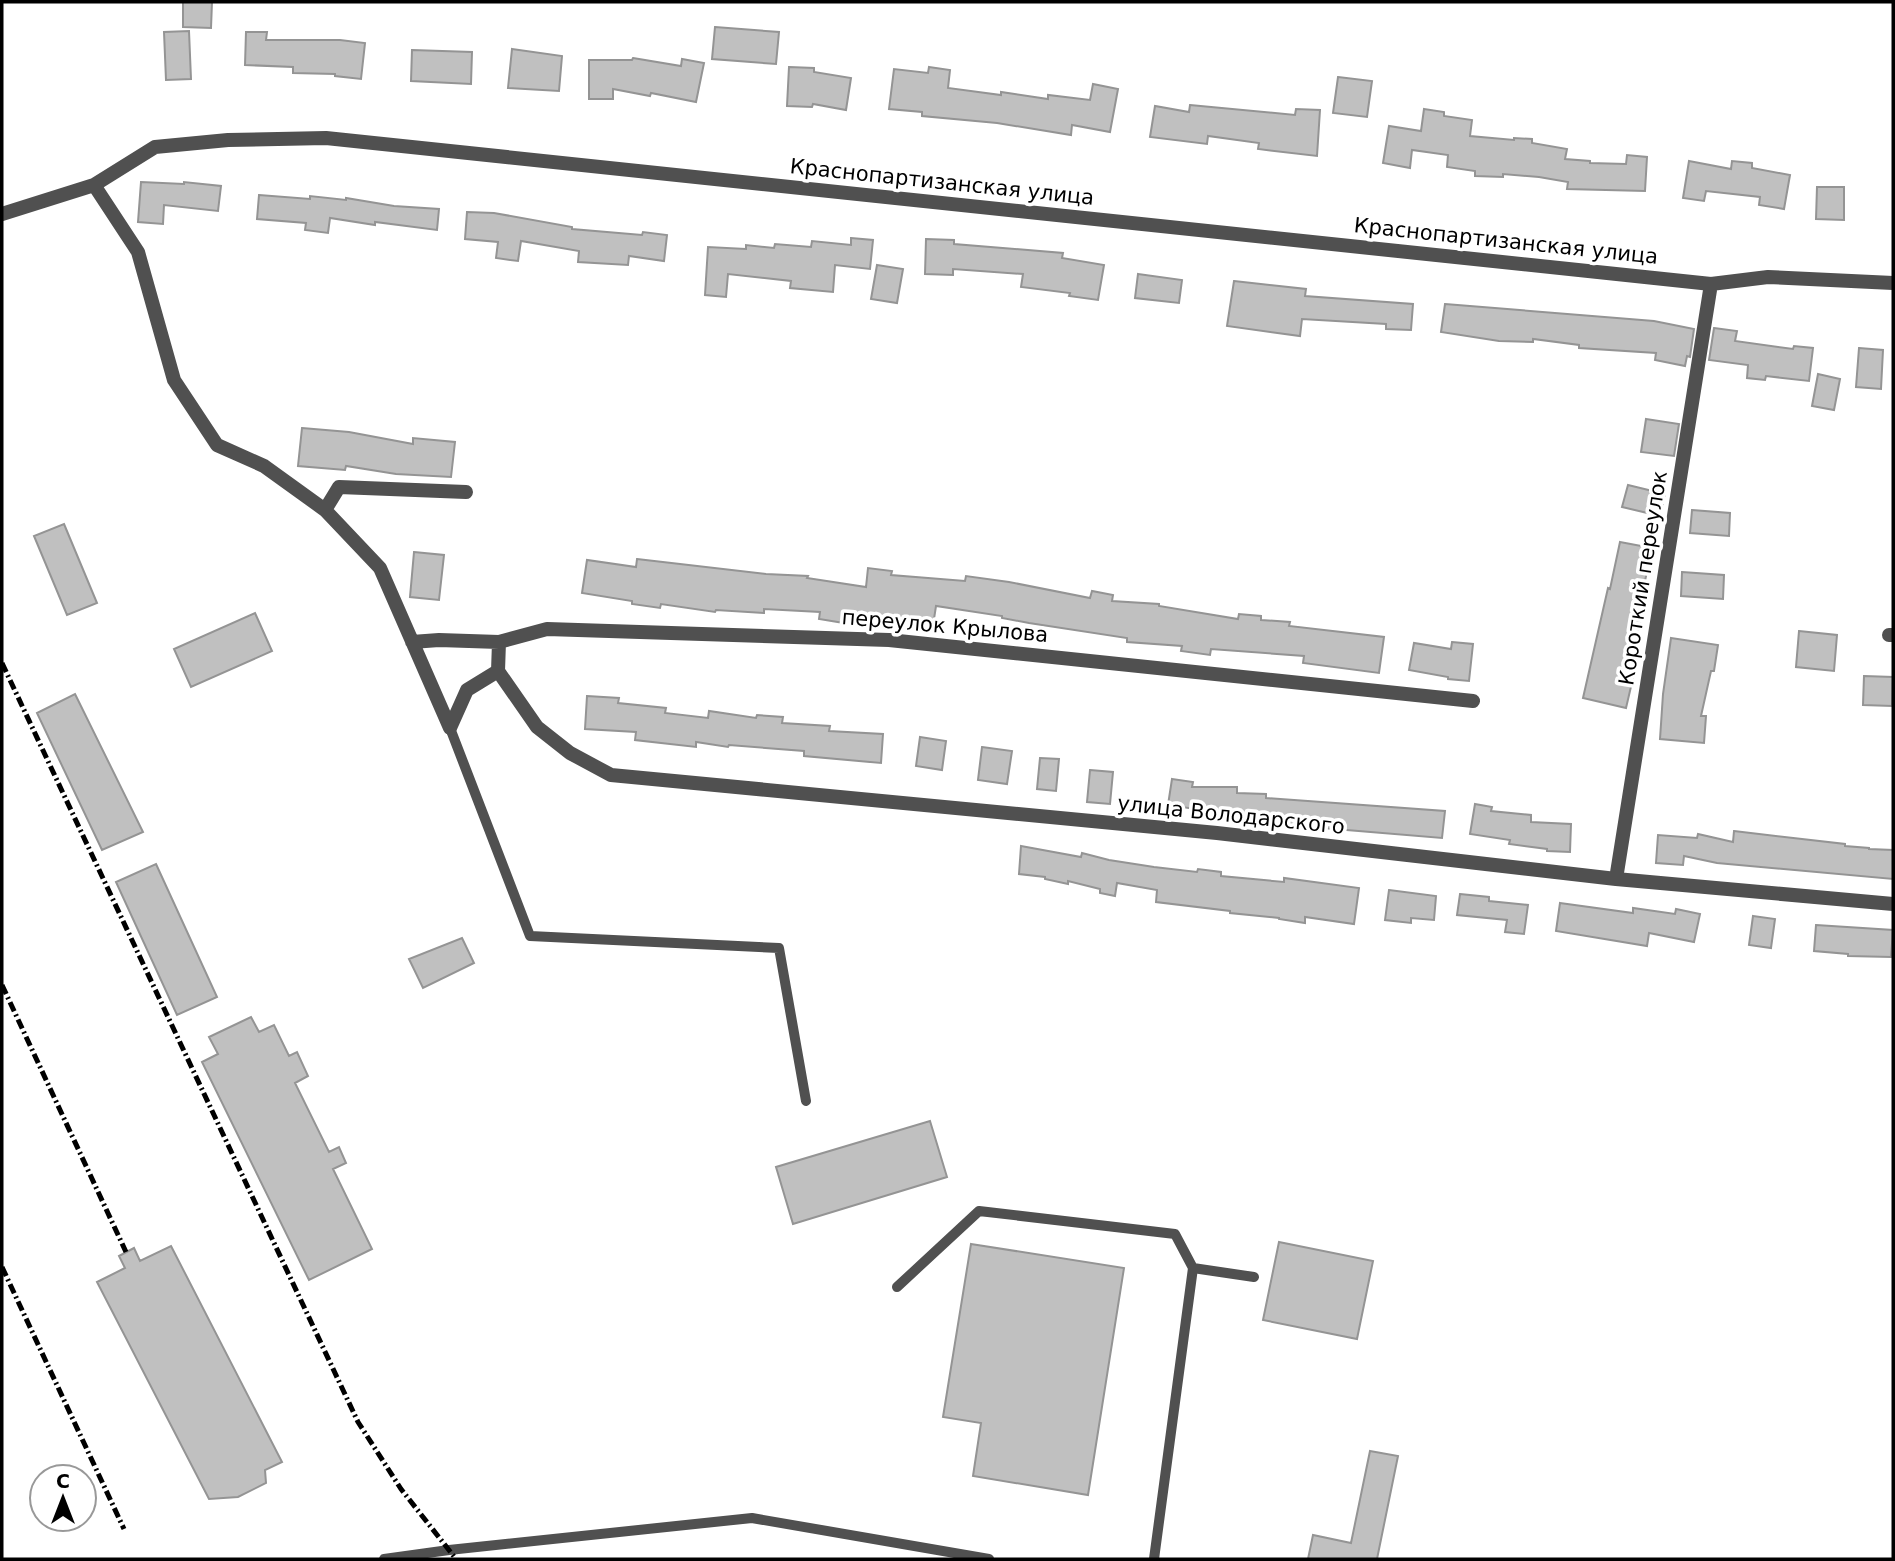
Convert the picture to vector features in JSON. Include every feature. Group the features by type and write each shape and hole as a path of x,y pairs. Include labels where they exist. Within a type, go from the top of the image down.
{"street":[{"name":"Краснопартизанская улица","path":"2,214 94,185 155,147 228,140 326,138 1711,284 1768,277 1893,283"},
{"path":"94,185 138,252 174,380 218,445 264,466 325,510 380,568 450,728"},
{"name":"Короткий переулок","path":"1616,879 1711,284"},
{"path":"325,510 339,487 466,492"},
{"name":"переулок Крылова","path":"412,642 499,642 547,629 890,639 1473,701"},
{"path":"450,728 467,690 498,671 499,642"},
{"name":"улица Володарского","path":"498,671 537,727 570,753 611,775 1217,833 1616,879 1893,904"}],"lane":[{"path":"450,728 530,936 779,948 806,1101"},
{"path":"897,1287 979,1211 1175,1234 1193,1269 1154,1559"},
{"path":"1193,1269 1254,1277"},
{"path":"385,1559 752,1518 989,1559"}],"building":[{"path":"183,2 212,2 211,28 183,27"},
{"path":"715,27 779,32 776,64 712,59"},
{"path":"189,31 191,79 166,80 164,32"},
{"path":"246,32 267,32 266,40 340,40 365,43 361,79 335,74 293,73 293,67 245,65"},
{"path":"512,49 562,56 559,91 508,88"},
{"path":"412,50 472,52 471,84 411,81"},
{"path":"633,58 681,66 682,59 704,63 696,102 613,89 613,99 589,99 589,60"},
{"path":"789,67 814,68 814,72 851,78 846,110 813,104 812,107 787,106"},
{"path":"929,67 950,70 948,88 1001,95 1001,92 1048,99 1048,95 1090,100 1093,84 1118,89 1110,132 1072,125 1071,135 997,123 922,116 922,112 889,109 894,69 928,73"},
{"path":"1338,77 1372,81 1367,117 1333,113"},
{"path":"1190,105 1295,115 1296,109 1320,110 1317,156 1258,149 1259,143 1208,136 1207,144 1150,137 1155,106 1189,112"},
{"path":"1424,109 1444,112 1444,116 1472,120 1470,136 1532,139 1532,143 1567,149 1565,159 1626,164 1627,155 1647,157 1645,191 1567,189 1568,182 1539,177 1503,174 1503,177 1475,176 1475,171 1447,167 1448,155 1412,150 1410,168 1383,163 1389,126 1421,131"},
{"path":"1689,161 1731,169 1732,161 1752,163 1752,168 1790,175 1784,209 1759,205 1760,197 1706,191 1704,201 1683,198"},
{"path":"141,182 184,182 221,186 218,211 164,205 163,224 138,222"},
{"path":"1817,187 1844,187 1844,220 1816,219"},
{"path":"259,195 310,199 310,196 346,198 394,206 439,209 437,230 330,218 328,233 305,230 306,223 257,219"},
{"path":"467,212 494,213 572,229 667,235 664,261 629,256 628,265 578,262 579,251 521,241 518,261 496,258 498,242 465,239"},
{"path":"851,238 873,240 870,269 835,265 833,292 790,288 791,281 728,274 726,297 705,295 708,247 746,249 746,245 774,248 775,244 811,247 812,241 851,245"},
{"path":"926,239 954,240 954,244 1063,253 1062,258 1104,265 1098,300 1069,296 1070,293 1021,287 1023,274 953,269 953,275 925,274"},
{"path":"877,265 903,269 897,303 871,299"},
{"path":"1138,274 1182,280 1179,303 1135,298"},
{"path":"1234,281 1306,289 1305,296 1413,304 1411,330 1386,329 1386,324 1302,319 1300,336 1227,326"},
{"path":"1445,304 1654,321 1694,329 1690,357 1687,356 1685,366 1655,360 1656,353 1579,348 1579,345 1533,339 1533,342 1499,341 1441,332"},
{"path":"1714,328 1737,331 1735,341 1793,349 1794,346 1813,348 1809,381 1766,376 1765,380 1747,378 1748,365 1709,360"},
{"path":"1859,348 1883,350 1881,389 1856,387"},
{"path":"1818,374 1840,379 1834,410 1812,406"},
{"path":"1646,419 1679,424 1674,456 1641,452"},
{"path":"302,428 349,432 413,444 413,438 455,442 451,477 396,474 346,466 345,470 298,466"},
{"path":"1628,485 1665,494 1660,516 1622,507"},
{"path":"1692,510 1730,513 1729,536 1690,533"},
{"path":"64,524 97,603 67,615 34,536"},
{"path":"1620,542 1652,548 1642,595 1646,596 1628,677 1633,678 1626,708 1583,698"},
{"path":"414,552 444,555 439,600 410,597"},
{"path":"637,559 766,574 808,576 807,578 866,587 868,568 892,571 891,575 965,581 966,576 1090,598 1092,591 1113,595 1112,601 1159,604 1238,619 1239,614 1261,616 1261,620 1290,622 1289,626 1384,637 1379,673 1303,663 1304,656 1211,649 1210,655 1181,651 1182,646 1127,642 1127,638 936,606 934,619 886,616 886,620 845,615 844,623 819,619 820,612 764,609 764,613 715,612 661,604 660,608 582,593 587,560 636,567"},
{"path":"1682,572 1724,575 1723,599 1681,596"},
{"path":"255,613 272,651 191,687 174,649"},
{"path":"1799,631 1837,635 1834,671 1796,667"},
{"path":"1671,638 1718,645 1714,671 1711,671 1701,716 1706,716 1704,743 1660,739"},
{"path":"1452,642 1473,644 1469,681 1409,670 1414,643 1451,649"},
{"path":"1864,676 1893,677 1892,706 1863,705"},
{"path":"75,694 143,832 102,850 37,713"},
{"path":"587,696 619,698 618,703 666,708 665,713 708,718 709,711 756,718 757,715 783,717 782,723 830,726 829,731 883,734 881,763 804,756 804,751 728,747 696,742 696,747 635,740 636,732 585,729"},
{"path":"920,737 946,741 942,770 916,766"},
{"path":"982,747 1012,751 1007,784 978,780"},
{"path":"1040,758 1059,759 1056,791 1037,789"},
{"path":"1090,770 1113,772 1110,804 1087,802"},
{"path":"1172,779 1193,782 1192,787 1237,787 1237,793 1266,794 1266,798 1445,811 1442,838 1287,825 1287,821 1209,818 1209,811 1168,805"},
{"path":"1475,804 1492,807 1491,811 1531,815 1531,822 1571,824 1570,852 1547,851 1509,844 1510,840 1470,834"},
{"path":"1734,831 1893,850 1893,879 1717,863 1684,856 1683,865 1656,863 1658,835 1697,838 1698,834 1733,842"},
{"path":"1021,846 1081,857 1082,853 1154,867 1221,872 1221,876 1284,882 1284,878 1359,888 1354,924 1305,917 1305,923 1156,902 1157,890 1117,883 1115,896 1100,893 1100,889 1068,881 1068,884 1045,877 1019,874"},
{"path":"156,864 217,997 177,1015 116,882"},
{"path":"1389,890 1436,896 1434,920 1411,918 1411,923 1385,920"},
{"path":"1460,894 1489,897 1489,901 1528,905 1524,934 1505,932 1507,920 1457,915"},
{"path":"1560,903 1633,913 1633,908 1675,914 1676,909 1700,914 1694,942 1649,933 1647,946 1556,931"},
{"path":"1753,916 1775,919 1771,948 1749,945"},
{"path":"1816,925 1893,930 1891,957 1848,956 1814,951"},
{"path":"462,938 474,963 423,988 409,959"},
{"path":"251,1017 259,1032 274,1025 289,1056 297,1052 308,1076 295,1083 329,1152 339,1147 346,1163 333,1169 372,1249 309,1280 202,1062 218,1054 209,1037"},
{"path":"930,1121 947,1177 793,1224 776,1167"},
{"path":"1279,1242 1373,1261 1357,1339 1263,1320"},
{"path":"971,1244 1124,1268 1088,1495 973,1476 981,1423 943,1417"},
{"path":"171,1246 282,1462 265,1470 266,1483 238,1497 209,1499 97,1282 125,1268 119,1256 134,1248 140,1261"},
{"path":"1370,1451 1398,1456 1377,1559 1308,1559 1313,1535 1351,1543"}],"railway":[{"path":"2,663 358,1422 401,1489 456,1559"},
{"path":"2,985 126,1252"},
{"path":"2,1267 124,1529"}]}
